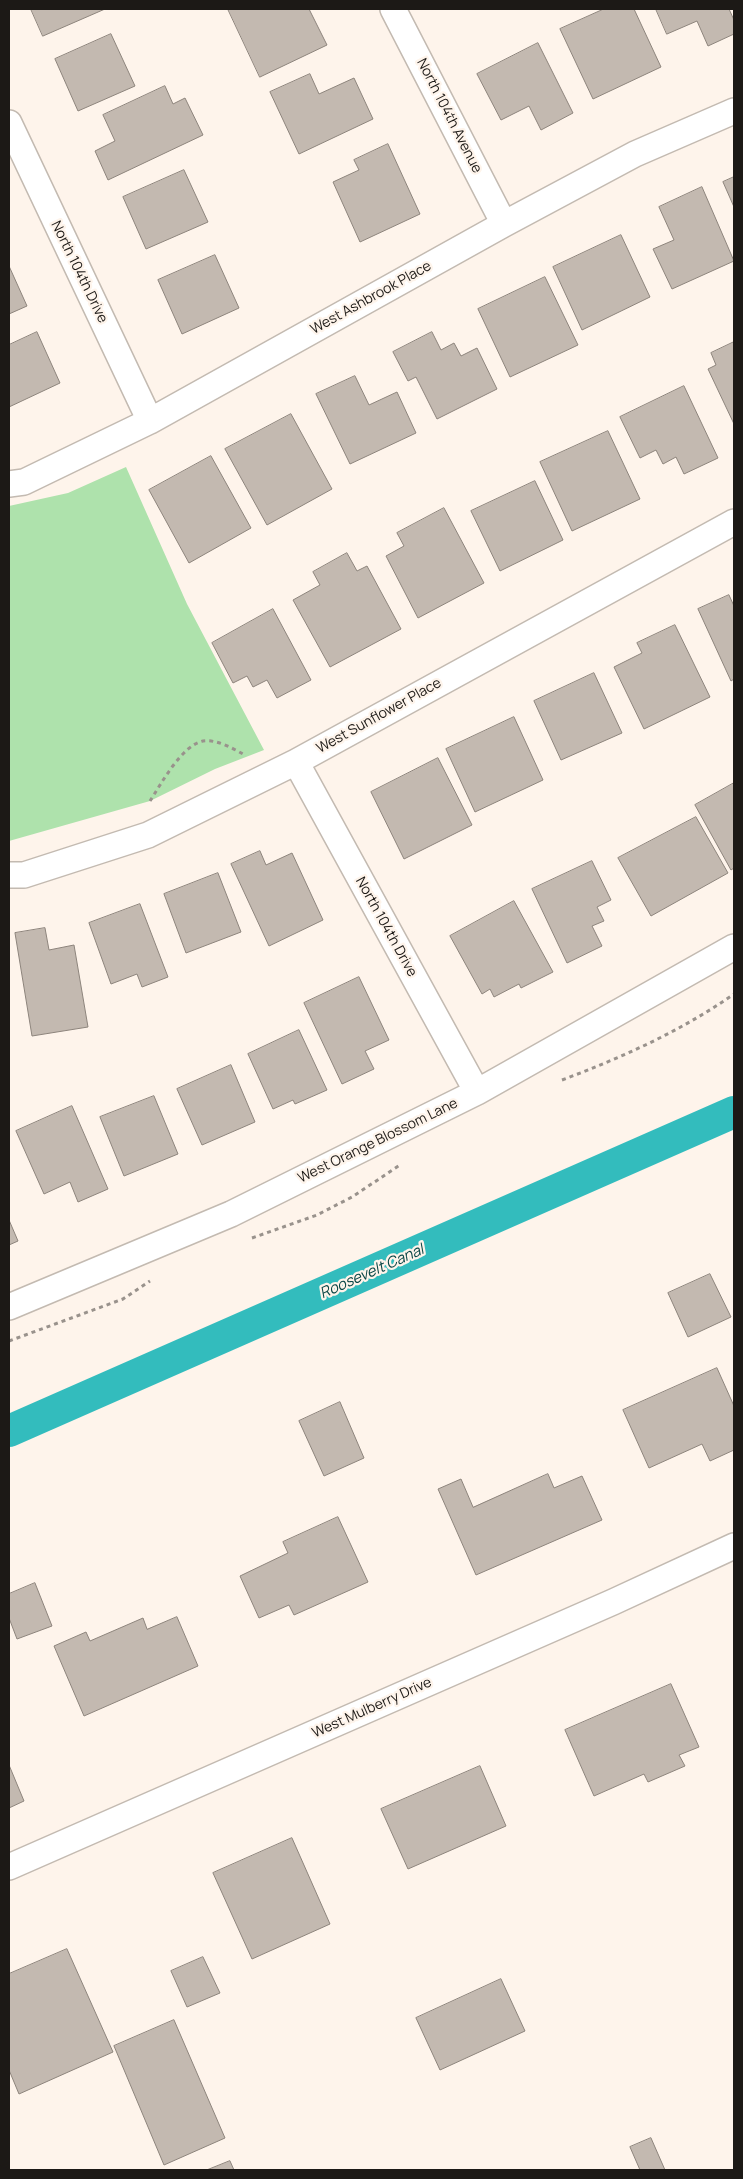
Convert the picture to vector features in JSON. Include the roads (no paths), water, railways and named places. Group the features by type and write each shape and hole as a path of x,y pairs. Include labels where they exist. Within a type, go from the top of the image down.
{"street":[{"name":"North 104th Avenue","path":"393,9 504,224"},
{"name":"West Ashbrook Place","path":"9,484 24,482 150,421 504,224 635,154 734,111"},
{"name":"North 104th Drive","path":"9,123 150,421"},
{"name":"West Sunflower Place","path":"9,875 24,875 148,835 296,762 734,522"},
{"name":"North 104th Drive","path":"296,762 477,1092"},
{"name":"West Orange Blossom Lane","path":"9,1307 231,1214 477,1092 734,947"},
{"name":"West Mulberry Drive","path":"9,1867 613,1602 734,1546"}],"waterway":[{"name":"Roosevelt Canal","path":"9,1431 734,1112"}]}
